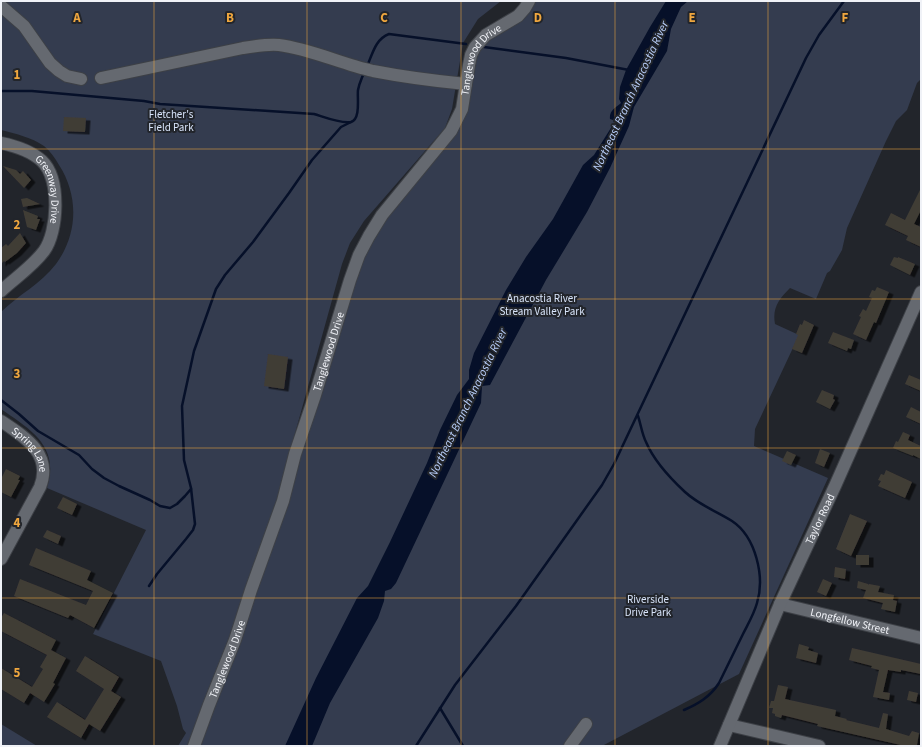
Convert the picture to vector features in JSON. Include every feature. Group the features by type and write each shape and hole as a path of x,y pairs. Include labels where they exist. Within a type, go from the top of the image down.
{"street":[{"name":"Tanglewood Drive","path":"194,746 239,629 251,590 283,501 295,454 359,255 382,215 452,132 462,109 471,55 481,40 486,35 518,16 529,1"},
{"path":"1,6 24,26 50,63 59,72 67,76 81,79"},
{"path":"101,78 243,48 262,45 277,45 291,47 373,71 466,84"},
{"name":"Greenway Drive","path":"1,143 25,150 44,162 54,185 55,198 51,236 45,250 37,260 1,291"},
{"name":"Taylor Road","path":"720,746 780,604 836,486 921,292"},
{"name":"Spring Lane","path":"1,421 29,441 40,457 44,471 43,480 40,487 1,559"},
{"name":"Longfellow Street","path":"780,604 921,638"},
{"path":"570,746 586,724"},
{"path":"729,725 819,746"}],"green space":[{"name":"Fletcher's Field Park","path":"1,1 501,1 478,19 463,43 452,109 445,128 364,221 350,243 342,264 289,455 281,493 227,645 188,746 178,746 186,733 183,729 177,706 161,661 93,634 146,530 47,488 50,473 50,461 46,450 32,432 1,409 1,312 43,278 56,264 69,240 72,228 73,202 66,177 50,152 44,146 17,134 1,130"},
{"name":"Anacostia River Stream Valley Park","path":"534,1 921,1 921,79 917,83 907,110 896,121 886,141 847,228 842,250 830,271 827,273 816,299 790,288 777,304 774,318 775,324 799,335 755,429 754,446 828,478 739,674 602,746 199,746 352,274 379,224 456,133 475,59 485,40 520,21 531,10"},
{"path":"1,724 37,746 1,746"}],"water":[{"name":"Northeast Branch Anacostia River","path":"666,1 688,1 681,7 671,29 667,51 634,107 629,126 610,168 587,212 546,280 490,385 482,386 481,403 396,583 391,589 385,591 384,601 378,618 330,703 312,746 285,746 316,678 357,598 368,586 390,542 457,395 469,379 469,370 474,353 506,290 526,257 553,219 583,165 594,155 614,123 613,120 610,119 610,114 621,103 619,99 620,87 626,70"}],"building":[{"path":"64,117 86,118 85,132 63,131"},
{"path":"3,166 16,170 20,174 23,171 31,180 24,188"},
{"path":"921,188 921,210 914,224 921,227 921,247 906,240 908,236 885,225 891,213 905,220"},
{"path":"27,198 40,204 23,207 21,199"},
{"path":"23,210 38,216 37,219 40,219 36,230 27,227"},
{"path":"20,233 26,243 17,253 1,264 1,248 6,244 8,246"},
{"path":"894,257 898,257 915,264 910,275 890,265"},
{"path":"877,287 889,292 876,323 874,322 866,340 853,334 861,317 859,316 863,309 866,311 872,298 869,297 872,290 875,291"},
{"path":"804,320 814,325 802,353 792,349 798,335 796,334 800,324 802,325"},
{"path":"833,332 854,340 851,349 848,348 847,351 828,343"},
{"path":"268,354 288,357 284,389 264,386"},
{"path":"909,375 921,380 921,391 905,384"},
{"path":"822,390 834,395 833,399 835,400 830,409 816,402"},
{"path":"911,407 921,412 921,424 906,417"},
{"path":"903,432 910,435 908,440 921,446 921,459 893,448"},
{"path":"820,449 830,453 824,467 815,463"},
{"path":"787,451 796,455 791,465 782,461"},
{"path":"6,469 20,476 18,480 20,480 11,497 1,492 1,479"},
{"path":"886,470 912,482 905,498 878,486 881,481 878,480 881,474 884,475"},
{"path":"63,497 77,504 72,515 57,508"},
{"path":"850,514 867,521 851,556 836,549"},
{"path":"47,530 61,536 58,544 43,537"},
{"path":"36,548 91,571 87,580 113,593 94,628 70,615 68,618 14,596 20,579 86,605 93,591 29,565"},
{"path":"856,555 869,555 869,565 856,565"},
{"path":"835,567 846,569 845,579 834,577"},
{"path":"823,579 832,583 826,596 817,592"},
{"path":"858,581 868,585 880,586 878,592 894,595 893,600 897,601 895,612 881,609 883,603 863,598 866,590 857,588"},
{"path":"4,613 56,640 51,650 66,658 53,683 55,684 44,702 30,693 24,703 1,689 1,668 32,687 43,669 40,667 47,655 1,631 1,618"},
{"path":"799,644 809,647 808,650 818,653 816,663 796,658"},
{"path":"852,648 921,664 921,674 901,670 901,672 888,670 883,692 890,693 889,700 873,697 879,670 871,668 872,666 849,660"},
{"path":"85,656 119,677 111,691 121,697 100,731 89,724 81,738 47,717 57,702 85,720 104,689 76,671"},
{"path":"778,685 788,687 785,699 836,710 835,716 847,719 846,720 879,728 883,713 888,714 886,729 909,736 912,731 919,733 917,745 905,746 817,726 818,724 782,715 781,718 775,716 775,714 772,713 773,708 769,708 771,701 774,701"},
{"path":"909,691 918,693 916,702 907,700"}],"waterway":[{"path":"416,746 455,685 516,606 602,485 614,464 806,58 819,35 844,1"},
{"path":"368,64 378,43 389,34 466,44"},
{"path":"484,47 566,58 629,70"},
{"path":"1,91 32,91 144,101 160,104 314,114 332,120 351,122 356,117 358,108 358,90 363,75"},
{"path":"149,586 193,530 195,524 191,488 184,460 182,406 194,351 216,289 225,275 253,242 312,160 341,127 351,122"},
{"path":"1,400 38,431 79,455 92,469 104,478 160,506 170,508 177,504 191,489"},
{"path":"638,416 643,436 649,449 663,469 690,497 732,521 740,528 753,547 759,570 760,581 756,607 719,683 703,700 684,710"},
{"path":"440,708 463,746"}],"park label":[{"name":"Riverside Drive Park","path":"648,605"}]}
